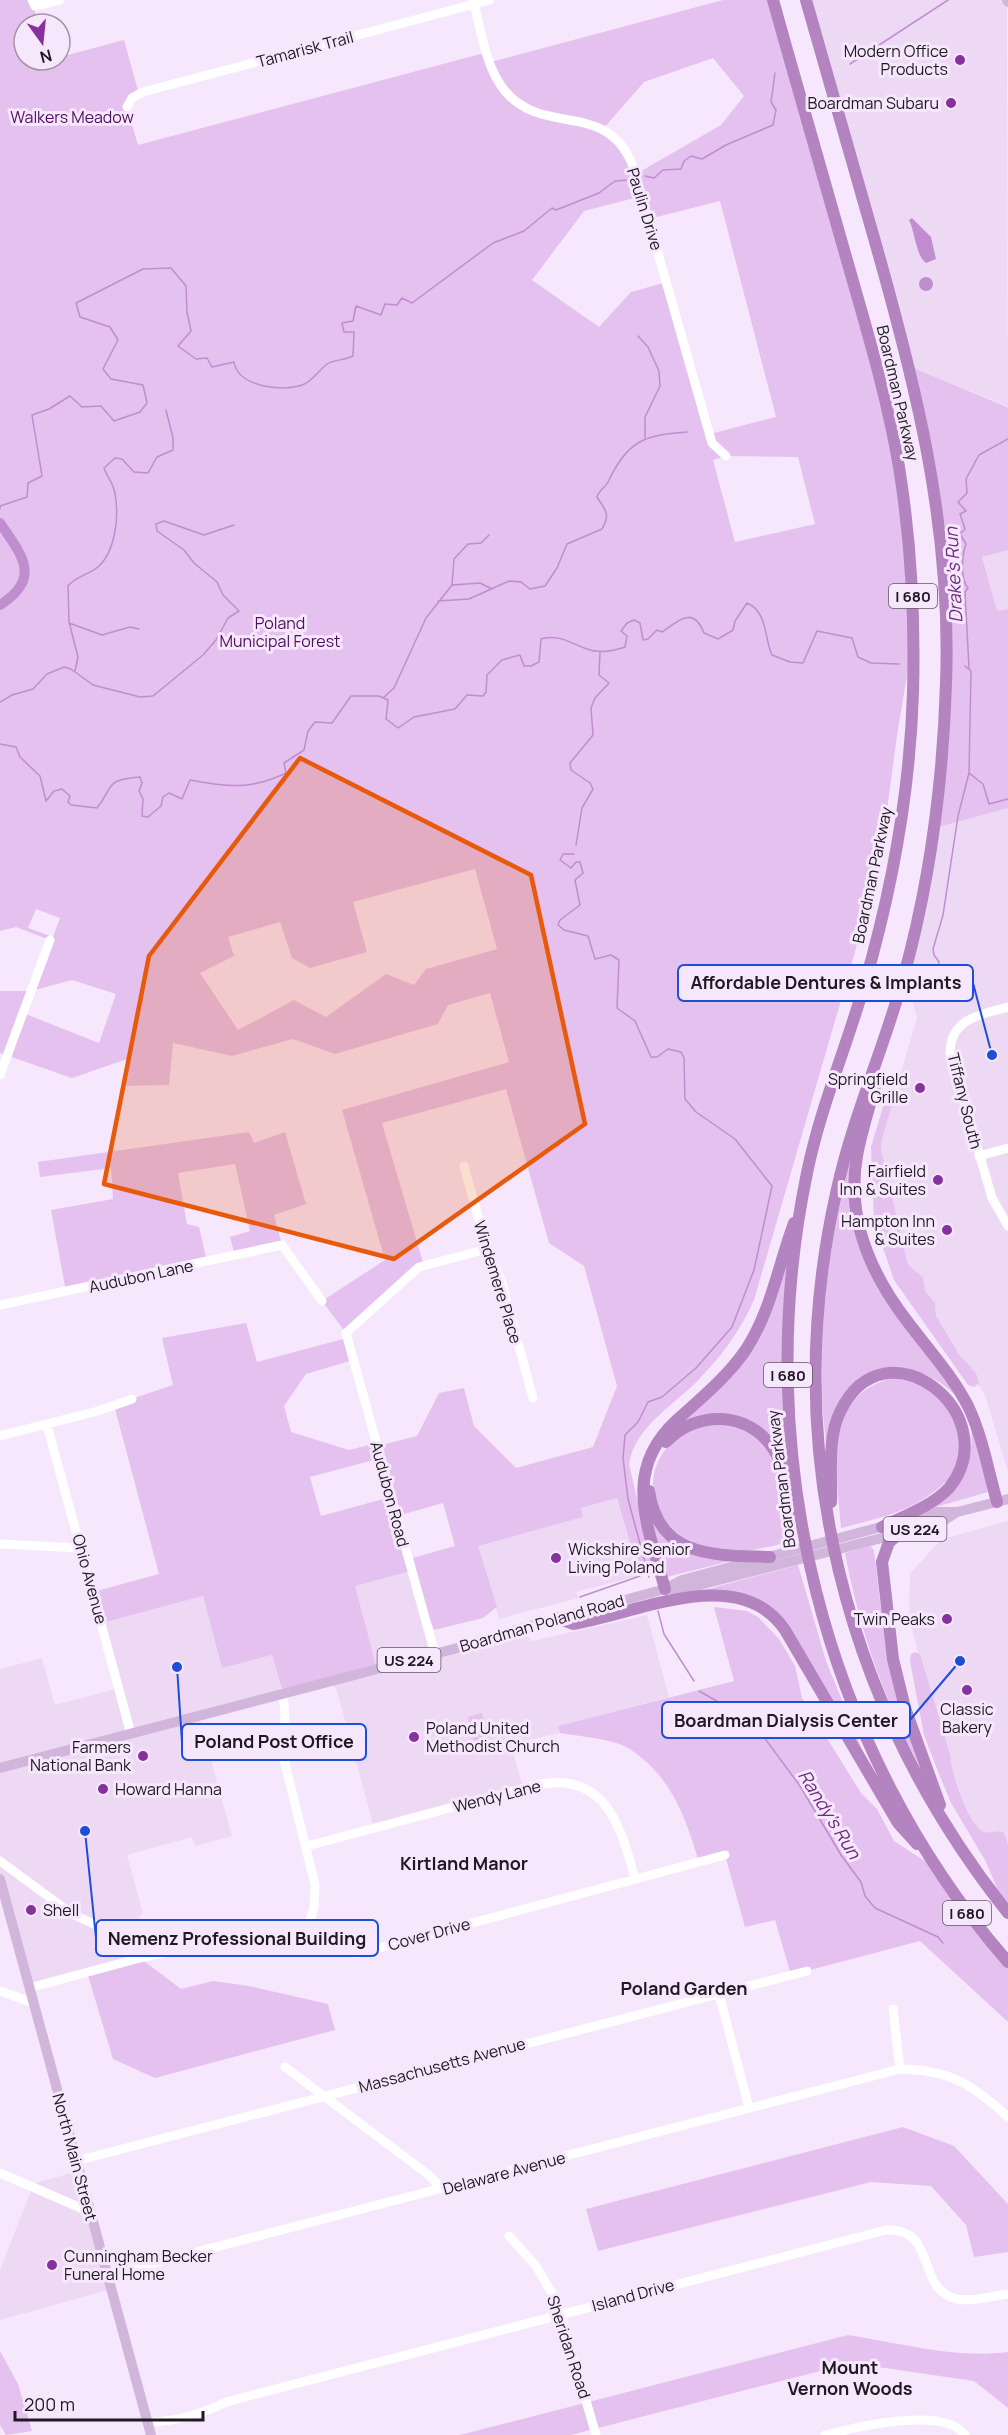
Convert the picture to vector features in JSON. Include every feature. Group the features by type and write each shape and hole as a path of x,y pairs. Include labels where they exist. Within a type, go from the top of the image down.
{"highway":[{"name":"Boardman Parkway","path":"773,0 864,316 886,402 904,504 914,634 910,749 892,878 863,990 815,1139 803,1197 791,1290 788,1389 792,1459 806,1553 828,1638 861,1727 893,1793 956,1899 1008,1962"},
{"name":"Boardman Parkway","path":"806,0 918,400 933,474 943,554 947,650 940,783 918,917 895,1005 845,1155 829,1228 819,1292 814,1371 818,1464 851,1617 877,1693 912,1769 950,1831 1008,1913"},
{"path":"895,1005 857,1157 855,1188 859,1223 879,1279 967,1405 1002,1500"},
{"path":"665,1589 642,1502 645,1468 660,1437 720,1381 753,1338 769,1305 803,1197"},
{"path":"831,1527 832,1446 841,1410 854,1392 874,1378 899,1373 918,1376 943,1388 959,1408 968,1431 967,1456 959,1475 945,1492 882,1527"},
{"path":"771,1561 695,1550 675,1540 661,1524 651,1505 650,1476 659,1450 681,1428 704,1420 726,1419 750,1427 764,1438 773,1449 782,1469 806,1553"},
{"path":"900,1533 889,1542 882,1562 893,1659 904,1708 950,1831"},
{"path":"557,1618 573,1624 700,1596 739,1597 759,1604 778,1619 785,1630 898,1823 933,1860"}],"main road":[{"name":"Boardman Poland Road","path":"869,1535 882,1527 937,1512 957,1512 1002,1500"},
{"name":"Boardman Poland Road","path":"130,1734 435,1654 665,1589 682,1580 771,1561 869,1535 900,1533 940,1523 957,1512"},
{"name":"US 224","path":"0,1768 130,1734"},
{"name":"North Main Street","path":"0,1879 152,2435"}],"street":[{"path":"33,3 60,0"},
{"name":"Tamarisk Trail","path":"127,107 132,98 143,92 474,2 490,0"},
{"name":"Paulin Drive","path":"474,2 494,74 516,102 538,114 593,124 610,134 627,152 634,169 712,443 726,456"},
{"path":"0,1075 50,940"},
{"name":"Tiffany South","path":"1008,1007 964,1022 955,1031 951,1043 952,1060 992,1198 1008,1226"},
{"path":"979,1156 1008,1148"},
{"name":"Windemere Place","path":"464,1166 487,1249 501,1280 533,1398"},
{"name":"Audubon Lane","path":"0,1305 282,1245 322,1301"},
{"name":"Audubon Road","path":"435,1654 346,1333 413,1271 487,1249"},
{"path":"0,1436 48,1425 132,1399"},
{"name":"Ohio Avenue","path":"48,1425 130,1734"},
{"path":"0,1544 81,1548"},
{"path":"283,1693 285,1715 280,1747 307,1846 315,1896 311,1921 302,1947"},
{"name":"Wendy Lane","path":"307,1846 536,1785 563,1783 589,1792 609,1808 623,1834 635,1879"},
{"name":"Cover Drive","path":"28,1988 140,1958 250,1933 269,1934 302,1947 329,1954 361,1953 725,1855"},
{"path":"0,1861 72,1914 96,1925 140,1958"},
{"name":"Massachusetts Avenue","path":"76,2161 807,1971"},
{"path":"0,1991 33,2003"},
{"path":"719,1994 749,2108"},
{"path":"893,2008 900,2069"},
{"path":"285,2067 430,2176 442,2189"},
{"name":"Delaware Avenue","path":"108,2275 900,2069 919,2069 941,2073 965,2082 1008,2117"},
{"path":"0,2173 90,2212"},
{"name":"Island Drive","path":"148,2422 172,2420 214,2408 226,2402 889,2230 901,2231 916,2240 923,2251 932,2280 946,2295 961,2299 1008,2294"},
{"name":"Sheridan Road","path":"509,2236 541,2274 561,2314 596,2435"},
{"path":"825,2435 870,2424 939,2421 954,2424 965,2435"}],"highlighted area":[{"path":"300,758 531,875 585,1124 394,1259 104,1184 149,956"}],"shaded area":[{"path":"806,0 1007,0 1008,409 1007,406 909,366"},
{"path":"912,218 931,237 936,259 926,263 923,260 909,220"},
{"path":"926,277 931,279 933,284 931,289 926,291 921,289 919,284 921,279"},
{"path":"1008,550 1008,609 997,612 982,557"},
{"path":"1008,808 1008,1472 985,1395 930,1318 904,1270 878,1150 917,1018 905,973 935,828"},
{"path":"617,1498 638,1576 576,1592 578,1598 499,1619 478,1546 583,1517 581,1508"},
{"path":"1008,1521 1008,1866 975,1834 955,1795 909,1617 910,1573 942,1539"},
{"path":"412,1571 435,1654 518,1629 532,1641 647,1615 669,1697 558,1726 560,1733 511,1744 523,1788 374,1828 337,1691 330,1681 377,1668 354,1586"},
{"path":"203,1596 222,1668 272,1655 283,1693 199,1716 232,1836 195,1846 192,1837 127,1855 143,1913 118,1942 140,1958 29,1988 0,1879 0,1669 42,1658 55,1705 119,1688 102,1623"},
{"path":"79,2171 112,2289 0,2320 0,2270 32,2188 27,2185"}],"green space":[{"name":"Poland Municipal Forest","path":"0,0 32,0 35,12 12,12 12,72 72,72 72,54 124,40 139,94 127,107 138,145 488,52 491,62 723,0 773,0 894,443 914,634 897,735 883,841 855,952 754,1300 738,1331 718,1358 692,1386 648,1426 633,1450 629,1464 652,1564 651,1572 644,1574 638,1571 617,1498 581,1508 583,1517 478,1546 497,1607 483,1618 434,1630 411,1571 355,1586 377,1669 283,1693 272,1655 222,1668 203,1596 102,1623 93,1592 159,1574 114,1405 173,1385 162,1338 246,1323 257,1362 347,1338 353,1360 306,1374 284,1406 291,1432 349,1450 377,1443 378,1446 417,1436 439,1393 464,1388 474,1426 516,1468 593,1447 617,1386 584,1266 549,1243 506,1089 382,1123 424,1266 346,1333 322,1301 385,1260 342,1110 509,1062 490,993 448,1005 438,1024 335,1054 293,1039 232,1056 173,1043 169,1085 124,1086 127,1059 72,1078 0,1053 0,991 31,991 50,940 16,927 0,931","holes":["713,58 744,96 721,125 636,174 633,164 603,129 644,82","642,196 649,219 720,201 776,417 710,434 667,282 631,292 599,327 532,280 584,211","726,456 798,457 815,524 735,542 713,460","475,869 497,949 426,969 414,985 386,974 326,1017 294,1000 238,1030 200,973 234,956 228,937 280,922 292,958 310,968 367,952 353,902","36,909 60,918 53,937 28,928","72,980 116,994 99,1043 23,1013 31,991","381,1458 391,1497 321,1516 310,1477","443,1503 455,1546 409,1559 397,1516"]},
{"path":"909,366 1008,409 1008,550 982,557 997,611 1008,609 1008,808 935,828 946,602"},
{"path":"892,1095 893,1101 881,1150 908,1265 923,1277 925,1291 935,1303 936,1316 960,1356 976,1373 979,1383 974,1387 968,1385 894,1280 874,1222 871,1147 885,1100"},
{"path":"249,1132 254,1143 285,1132 306,1204 274,1215 282,1245 235,1256 230,1237 250,1231 235,1164 178,1173 187,1224 199,1227 207,1262 66,1292 51,1210 113,1199 111,1168 40,1177 38,1162"},
{"path":"851,1156 860,1240 956,1396 928,1376 916,1372 891,1375 849,1393 829,1466 822,1388 824,1310 834,1233"},
{"path":"788,1258 782,1367 787,1466 749,1423 676,1425 723,1383"},
{"path":"895,1378 918,1380 959,1415 959,1468 946,1482 919,1502 876,1519 841,1528 837,1460 838,1438 844,1417 854,1400 871,1386"},
{"path":"702,1425 730,1425 747,1431 761,1442 771,1455 778,1471 793,1541 749,1550 715,1551 688,1541 674,1530 663,1516 656,1501 653,1485 655,1469 663,1452 677,1437"},
{"path":"974,1428 988,1492 929,1509 948,1493 962,1475 970,1454 971,1429"},
{"path":"648,1514 656,1524 730,1561 667,1577"},
{"path":"870,1546 874,1550 883,1626 899,1709 920,1767 884,1690 865,1636 851,1581 845,1553"},
{"path":"798,1565 826,1661 866,1759 778,1614 751,1599 732,1594 701,1591"},
{"path":"714,1607 747,1611 758,1617 779,1639 795,1666 802,1698 861,1793 877,1809 894,1841 940,1871 1008,1962 1008,2022 920,1941 791,1975 775,1920 745,1927 725,1855 699,1862 682,1813 666,1784 655,1771 643,1759 622,1745 560,1733 558,1726 734,1681"},
{"path":"915,1652 920,1654 957,1784 966,1807 976,1826 982,1831 1004,1833 1008,1845 1008,1913 985,1860 951,1803 924,1735 910,1661 911,1654"},
{"path":"482,1713 489,1738 474,1742 468,1717"},
{"path":"140,1958 181,1989 213,1981 249,1986 328,2004 335,2030 155,2078 113,2059 87,1972"},
{"path":"903,2127 954,2146 1008,2204 1008,2252 974,2257 966,2225 931,2186 871,2182 598,2251 586,2209"},
{"path":"848,2335 948,2352 988,2354 1008,2352 1008,2408 974,2381 851,2363 571,2435 460,2435"},
{"path":"0,2351 18,2384 32,2431 6,2435 0,2425"}],"waterway":[{"path":"850,64 948,0"},
{"path":"645,176 654,178 663,170 681,169 684,161 691,156 702,159 726,145 773,125 776,110 771,102 775,73"},
{"path":"0,509 0,506 27,497 28,483 42,476 32,415 49,409 70,396 82,407 101,406 114,421 140,412 147,403 143,385 111,379 103,369 118,340 110,327 80,317 76,303 143,269 171,268 186,286 187,312 191,331 178,346 196,359 207,358 212,367 234,362 237,370 244,377 262,386 294,387 309,382 330,363 353,356 354,332 344,332 342,323 353,321 356,306 381,315 385,304 397,305 402,298 412,303 493,243 524,231 552,208 556,210 599,193 615,181 629,180"},
{"path":"638,336 648,347 659,371 660,386 645,417 645,438"},
{"path":"75,671 78,657 69,622 68,586 99,566 109,551 115,532 117,512 115,494 104,468 115,458 122,459 134,472 148,473 157,457 173,450 173,438 166,410"},
{"path":"438,601 469,599 509,581 521,582 530,589 545,586 557,568 567,544 602,529 605,524 606,515 597,497 622,457 638,443 648,438 687,432"},
{"name":"Drake's Run","path":"969,668 965,592 968,588 965,584 963,567 966,544 960,534 965,529 960,514 966,511 958,502 967,493 966,479 979,455 1008,439"},
{"path":"0,702 12,695 33,689 47,674 64,667 71,669 93,685 140,697 153,696 203,655 216,640 228,618 239,611 223,595 217,582 194,563 184,550 157,531 156,524 164,521 204,535 234,525"},
{"path":"0,523 21,555 24,566 21,585 0,605"},
{"path":"383,698 394,688 426,618 452,585 454,559 468,544 481,543 489,535"},
{"path":"453,585 480,583 492,589"},
{"name":"Drake's Run","path":"0,744 16,747 20,757 40,776 46,801 54,791 62,789 70,796 68,802 71,805 97,808 115,782 140,777 142,783 139,791 143,799 142,816 148,817 161,806 163,797 169,793 182,799 190,780 239,786 261,782 286,773 284,763 304,750 308,731 315,722 332,723 351,696 379,696 388,700 386,719 398,728 414,717 455,709 467,695 483,696 486,692 487,675 502,660 520,655 524,666 531,666 539,662 541,639 559,638 592,651 611,651 625,647 627,636 621,631 627,623 634,620 640,623 643,640 648,639 657,630 662,632 679,620 690,617 700,624 704,633 718,639 733,630 735,621 747,603 754,607 762,619 772,655 790,662 803,663 817,631 852,638 858,657 871,663 899,664"},
{"path":"69,623 102,635 130,627 139,629"},
{"name":"Randy's Run","path":"576,845 582,808 593,789 590,783 571,770 570,763 593,735 591,708 595,698 609,683 599,675 600,652"},
{"path":"965,666 971,671 969,773 983,784 989,804 1008,799"},
{"path":"933,987 939,962 933,949 943,915 958,816 969,773"},
{"name":"Randy's Run","path":"574,854 563,854 560,860 571,868 576,862 580,862 583,873 575,880 580,905 560,920 558,925 564,930 588,936 595,959 611,955 619,960 617,1008 635,1021 651,1057 657,1057 668,1049 681,1052 684,1058 685,1099 696,1112 735,1139 772,1186 754,1270 732,1327 696,1368 662,1397 648,1402 638,1422 625,1435 623,1458 628,1499 649,1577"},
{"path":"580,1597 640,1576"},
{"name":"Randy's Run","path":"658,1611 664,1634 694,1681"},
{"name":"Randy's Run","path":"699,1691 745,1717 758,1729 800,1786 841,1855 861,1882 865,1896 875,1908 938,1937 943,1943"}],"place":[{"name":"Modern Office Products","path":"960,60"},
{"name":"Boardman Subaru","path":"951,103"},
{"name":"Affordable Dentures & Implants","path":"992,1055"},
{"name":"Springfield Grille","path":"920,1088"},
{"name":"Fairfield Inn & Suites","path":"938,1180"},
{"name":"Hampton Inn & Suites","path":"947,1230"},
{"name":"Wickshire Senior Living Poland","path":"556,1558"},
{"name":"Twin Peaks","path":"947,1619"},
{"name":"Boardman Dialysis Center","path":"960,1661"},
{"name":"Poland Post Office","path":"177,1667"},
{"name":"Classic Bakery","path":"967,1690"},
{"name":"Poland United Methodist Church","path":"414,1737"},
{"name":"Farmers National Bank","path":"143,1756"},
{"name":"Howard Hanna","path":"103,1789"},
{"name":"Nemenz Professional Building","path":"85,1831"},
{"name":"Shell","path":"31,1910"},
{"name":"Cunningham Becker Funeral Home","path":"52,2265"}],"district":[{"name":"Kirtland Manor","path":"464,1863"},
{"name":"Poland Garden","path":"684,1988"},
{"name":"Mount Vernon Woods","path":"850,2377"}],"park label":[{"name":"Walkers Meadow","path":"72,117"}]}
